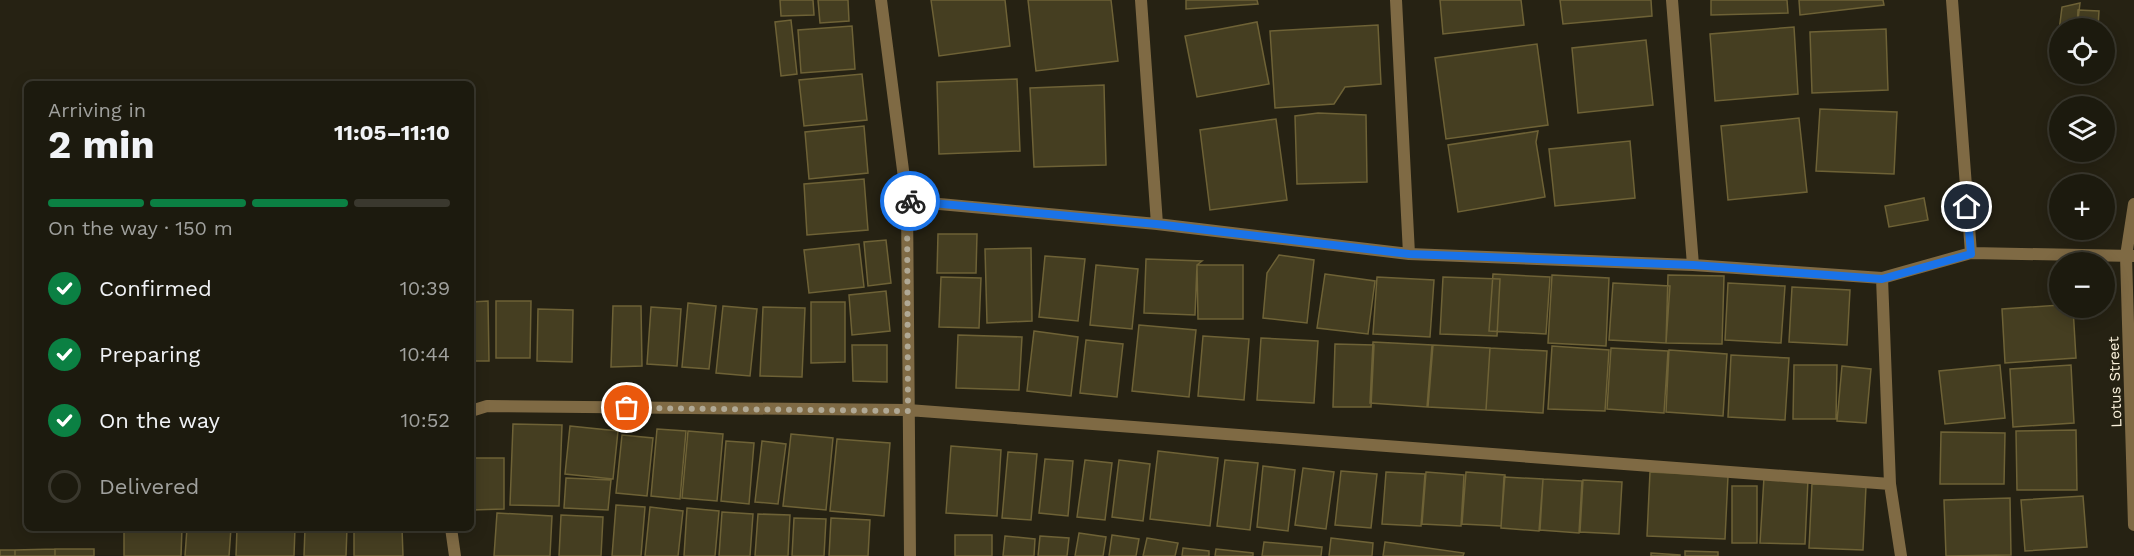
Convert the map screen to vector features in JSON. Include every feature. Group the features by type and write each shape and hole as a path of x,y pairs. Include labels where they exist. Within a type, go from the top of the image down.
{"street":[{"path":"881,0 907,201 910,556"},
{"path":"1141,0 1156,224"},
{"path":"1396,0 1409,254"},
{"path":"1672,0 1693,265"},
{"path":"1952,0 1971,254"},
{"path":"907,201 1156,224 1409,254 1693,265 1882,279 1971,254 2130,256"},
{"name":"Lotus Street","path":"2134,204 2130,256 2134,525"},
{"path":"1882,279 1890,484 1901,556"},
{"path":"474,410 487,406 908,411 1890,484"},
{"path":"451,531 455,556"}],"building":[{"path":"780,0 813,0 814,15 781,16"},
{"path":"818,0 848,0 849,21 820,23"},
{"path":"931,0 1005,0 1010,46 939,56"},
{"path":"1028,0 1111,0 1118,61 1036,71"},
{"path":"1186,0 1257,0 1258,4 1186,9"},
{"path":"1440,0 1521,0 1524,25 1443,34"},
{"path":"1560,0 1651,0 1652,16 1563,24"},
{"path":"1711,0 1787,0 1788,13 1711,15"},
{"path":"1799,0 1883,0 1884,5 1800,15"},
{"path":"2080,3 2078,18 2061,18 2062,7"},
{"path":"2078,10 2099,11 2099,18 2078,18"},
{"path":"791,20 797,74 781,76 775,22"},
{"path":"1257,22 1269,84 1197,97 1185,36"},
{"path":"1378,25 1381,84 1345,87 1334,104 1275,108 1270,31"},
{"path":"852,26 855,69 801,73 798,30"},
{"path":"1794,27 1798,94 1715,101 1710,34"},
{"path":"1886,29 1888,90 1812,93 1810,32"},
{"path":"1646,40 1653,105 1578,113 1572,48"},
{"path":"1537,44 1548,125 1446,139 1435,58"},
{"path":"862,74 867,120 804,126 799,80"},
{"path":"1017,79 1020,151 939,154 937,82"},
{"path":"1104,85 1106,165 1034,167 1030,88"},
{"path":"1820,109 1897,112 1894,174 1816,171"},
{"path":"1318,113 1366,115 1367,182 1297,184 1295,116"},
{"path":"1799,118 1807,192 1728,200 1721,126"},
{"path":"1276,119 1287,200 1210,210 1200,130"},
{"path":"864,126 868,173 809,179 805,132"},
{"path":"1538,131 1536,142 1545,197 1458,212 1448,145"},
{"path":"1630,141 1635,198 1555,206 1549,149"},
{"path":"864,179 868,230 807,235 804,184"},
{"path":"1924,198 1928,220 1889,227 1885,206"},
{"path":"938,234 977,234 976,273 937,273"},
{"path":"886,240 891,283 868,286 864,242"},
{"path":"859,244 864,287 809,293 804,250"},
{"path":"1031,248 1032,321 987,323 985,249"},
{"path":"1279,255 1314,260 1307,323 1263,318 1267,273"},
{"path":"1045,256 1085,259 1078,321 1039,317"},
{"path":"1146,259 1202,261 1197,265 1195,315 1144,313"},
{"path":"1096,265 1138,269 1132,329 1090,325"},
{"path":"1197,265 1243,265 1243,319 1198,319"},
{"path":"1325,274 1375,281 1368,334 1317,328"},
{"path":"1493,274 1550,277 1546,334 1489,331"},
{"path":"1552,275 1609,278 1606,346 1548,343"},
{"path":"1668,275 1724,276 1722,344 1666,343"},
{"path":"941,277 981,278 979,328 939,327"},
{"path":"1377,277 1434,280 1430,337 1373,334"},
{"path":"1443,277 1500,279 1497,336 1440,334"},
{"path":"1613,283 1670,286 1666,343 1609,340"},
{"path":"1728,283 1785,286 1781,343 1725,340"},
{"path":"1792,287 1850,290 1847,345 1789,342"},
{"path":"886,291 890,331 852,335 849,295"},
{"path":"488,301 489,361 474,361 474,302"},
{"path":"496,301 531,301 530,358 496,358"},
{"path":"811,302 845,302 845,362 811,363"},
{"path":"688,303 716,306 709,369 682,367"},
{"path":"613,306 641,306 642,366 611,367"},
{"path":"723,306 757,309 750,376 716,373"},
{"path":"2049,306 2049,318 2074,318 2076,358 2005,363 2002,309"},
{"path":"651,307 681,309 677,366 647,364"},
{"path":"763,307 805,308 802,377 760,376"},
{"path":"538,309 573,310 572,362 537,361"},
{"path":"1139,325 1196,330 1189,397 1132,391"},
{"path":"1034,331 1078,337 1071,396 1027,391"},
{"path":"958,335 1022,337 1019,390 956,388"},
{"path":"1203,336 1249,339 1244,400 1198,396"},
{"path":"1261,338 1318,341 1314,403 1257,400"},
{"path":"1086,340 1123,344 1117,397 1080,393"},
{"path":"1373,342 1432,345 1427,407 1370,403"},
{"path":"1335,344 1374,345 1371,407 1333,407"},
{"path":"852,345 887,345 887,382 853,381"},
{"path":"1433,345 1490,348 1486,410 1428,407"},
{"path":"1552,346 1609,350 1605,411 1548,409"},
{"path":"1490,348 1547,351 1543,413 1486,410"},
{"path":"1611,348 1668,351 1664,413 1607,409"},
{"path":"1669,350 1727,354 1723,416 1666,412"},
{"path":"1731,355 1789,358 1785,420 1728,417"},
{"path":"1794,365 1837,365 1836,419 1793,419"},
{"path":"2000,365 2005,418 1945,424 1939,371"},
{"path":"2071,365 2074,423 2013,427 2010,369"},
{"path":"1842,366 1871,369 1866,423 1837,421"},
{"path":"513,424 562,425 559,506 510,505"},
{"path":"570,426 618,431 613,479 565,474"},
{"path":"657,429 686,431 680,499 651,496"},
{"path":"2076,430 2077,490 2017,490 2016,431"},
{"path":"688,431 723,434 717,501 682,498"},
{"path":"1941,432 2005,433 2004,484 1940,484"},
{"path":"791,434 833,438 826,510 783,506"},
{"path":"622,435 653,438 647,496 616,493"},
{"path":"837,439 890,443 884,516 830,511"},
{"path":"726,441 754,443 749,504 721,501"},
{"path":"762,441 786,444 778,504 755,502"},
{"path":"951,446 1001,450 997,516 946,513"},
{"path":"1158,451 1218,458 1210,526 1150,519"},
{"path":"1008,452 1037,454 1031,520 1002,518"},
{"path":"474,458 504,458 504,509 474,510"},
{"path":"1045,459 1073,461 1068,516 1039,513"},
{"path":"1085,460 1112,463 1105,520 1077,517"},
{"path":"1119,460 1150,464 1143,521 1112,517"},
{"path":"1225,460 1258,463 1250,530 1217,526"},
{"path":"1263,466 1295,470 1288,531 1257,527"},
{"path":"1303,468 1334,472 1326,529 1295,525"},
{"path":"1341,471 1377,474 1371,528 1335,525"},
{"path":"1386,472 1425,474 1421,526 1382,524"},
{"path":"1426,472 1464,475 1461,526 1422,524"},
{"path":"1466,472 1505,475 1501,526 1462,524"},
{"path":"1650,472 1728,476 1725,539 1647,536"},
{"path":"1504,477 1543,479 1539,531 1501,528"},
{"path":"1764,477 1808,479 1805,544 1760,543"},
{"path":"566,478 611,480 608,510 564,508"},
{"path":"1543,479 1582,481 1579,533 1540,530"},
{"path":"1583,480 1622,482 1619,534 1580,532"},
{"path":"1812,484 1866,486 1863,550 1809,548"},
{"path":"1732,486 1757,486 1757,543 1732,543"},
{"path":"2083,496 2087,547 2025,551 2021,500"},
{"path":"2010,498 2011,555 1946,556 1944,500"},
{"path":"616,505 645,507 641,556 612,556"},
{"path":"650,507 683,511 678,556 645,556"},
{"path":"687,508 719,511 715,556 684,556"},
{"path":"722,512 753,514 750,556 719,556"},
{"path":"497,513 552,516 550,556 494,556"},
{"path":"758,514 790,515 788,556 755,556"},
{"path":"561,515 603,517 601,556 559,556"},
{"path":"794,518 826,519 824,556 792,556"},
{"path":"831,518 870,520 868,556 829,556"},
{"path":"124,531 182,531 181,556 124,556"},
{"path":"187,531 231,531 229,556 185,556"},
{"path":"237,531 295,531 294,556 236,556"},
{"path":"305,531 347,531 346,556 304,556"},
{"path":"354,531 402,531 403,556 354,556"},
{"path":"1079,533 1106,537 1103,556 1075,556"},
{"path":"955,535 992,535 992,556 955,556"},
{"path":"1112,535 1139,539 1136,556 1109,556"},
{"path":"1005,536 1035,539 1034,556 1003,556"},
{"path":"1040,536 1069,538 1067,556 1038,556"},
{"path":"1147,538 1178,543 1175,556 1143,556"},
{"path":"1331,538 1373,543 1372,556 1329,556"},
{"path":"1264,542 1322,547 1321,556 1262,556"},
{"path":"1385,542 1464,553 1463,556 1383,556"},
{"path":"1183,548 1209,551 1209,556 1182,556"},
{"path":"55,549 94,549 94,556 55,556"},
{"path":"55,549 55,556 15,556 15,550"},
{"path":"1216,549 1253,553 1253,556 1215,556"},
{"path":"0,550 15,550 15,556 0,556"},
{"path":"1685,551 1718,552 1718,556 1685,556"},
{"path":"1651,553 1680,555 1680,556 1651,556"}],"way so far":[{"path":"627,408 908,411 907,201 910,201"}],"route":[{"path":"910,201 1156,224 1409,254 1693,265 1882,279 1971,254 1967,207"}]}
